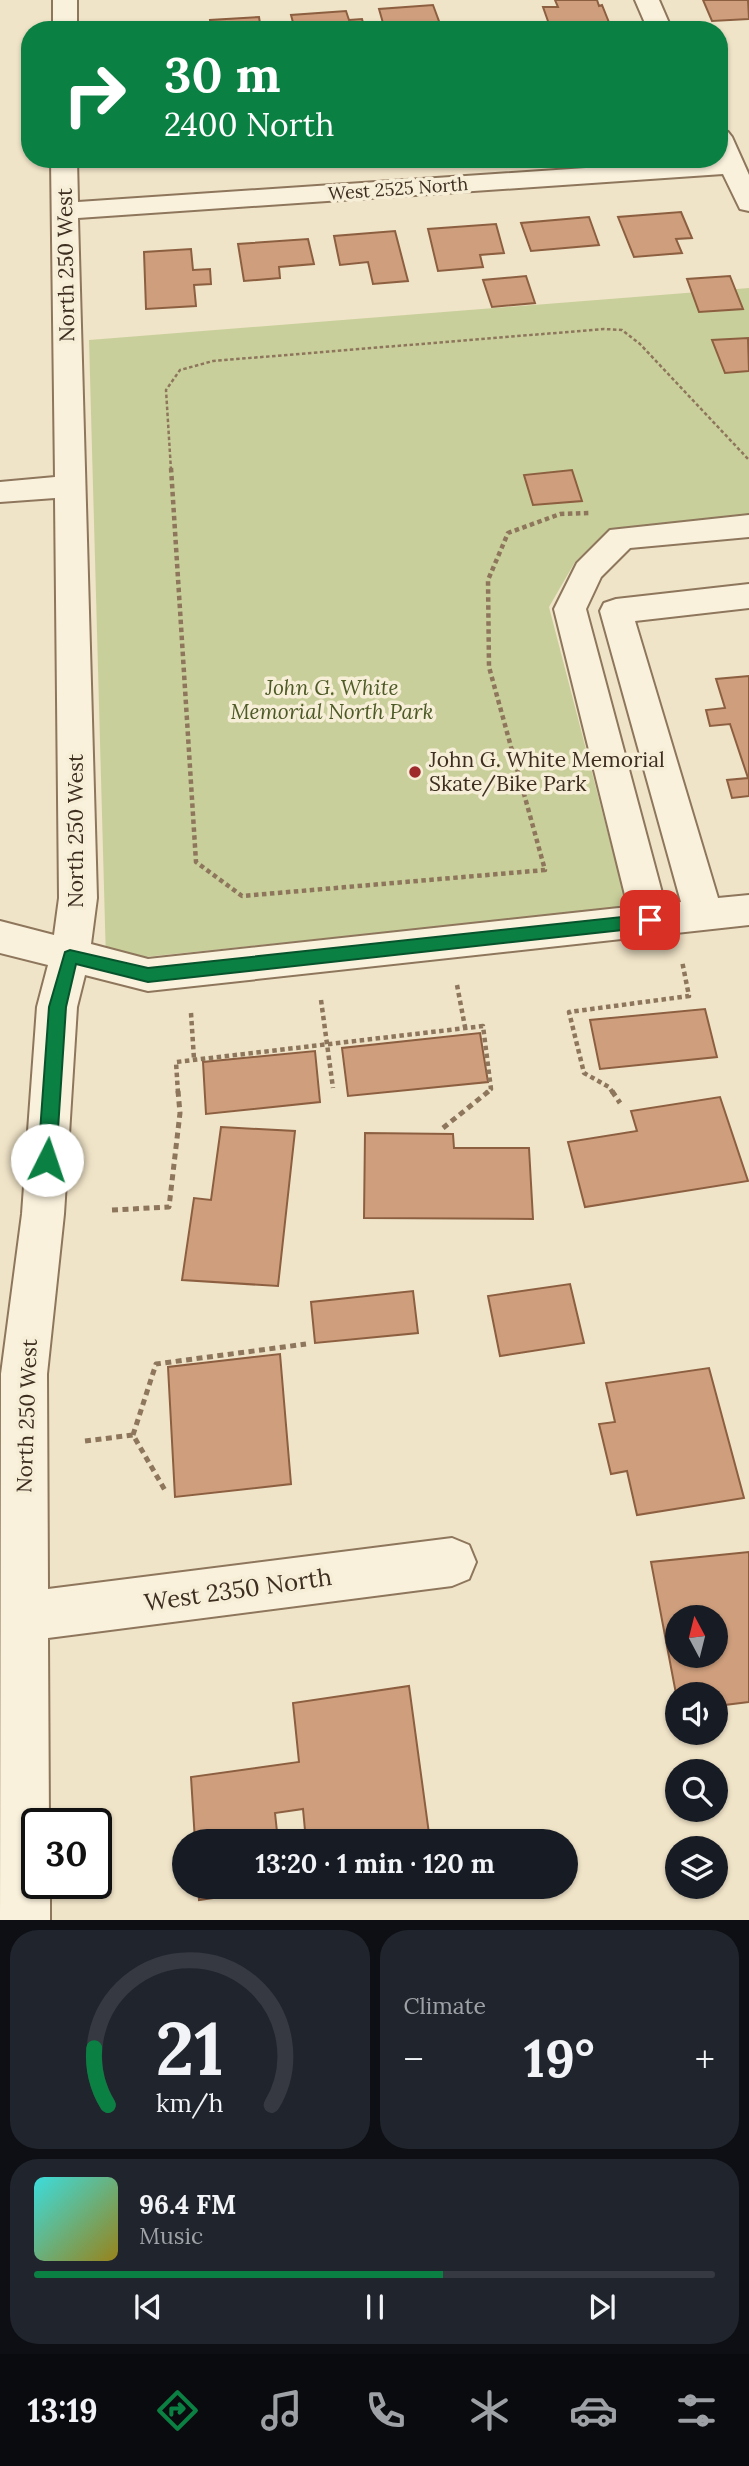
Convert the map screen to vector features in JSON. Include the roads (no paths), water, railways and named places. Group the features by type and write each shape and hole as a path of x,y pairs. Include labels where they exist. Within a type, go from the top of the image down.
{"street":[{"path":"65,0 65,21"},
{"path":"647,0 656,21"},
{"path":"728,157 749,203"},
{"name":"West 2525 North","path":"728,166 732,166"},
{"name":"North 250 West","path":"23,1920 24,1374 43,1214 57,1007 70,956 78,877 64,168"},
{"name":"West 2525 North","path":"64,211 702,168"},
{"path":"0,492 71,486"},
{"path":"650,920 570,609 588,571 621,538 749,526"},
{"path":"704,915 616,611 749,596"},
{"path":"0,937 148,975 749,910"},
{"name":"West 2350 North","path":"24,1617 452,1562"}],"place":[{"name":"John G. White Memorial Skate/Bike Park","path":"415,772"}],"park label":[{"name":"John G. White Memorial North Park","path":"332,700"}]}
